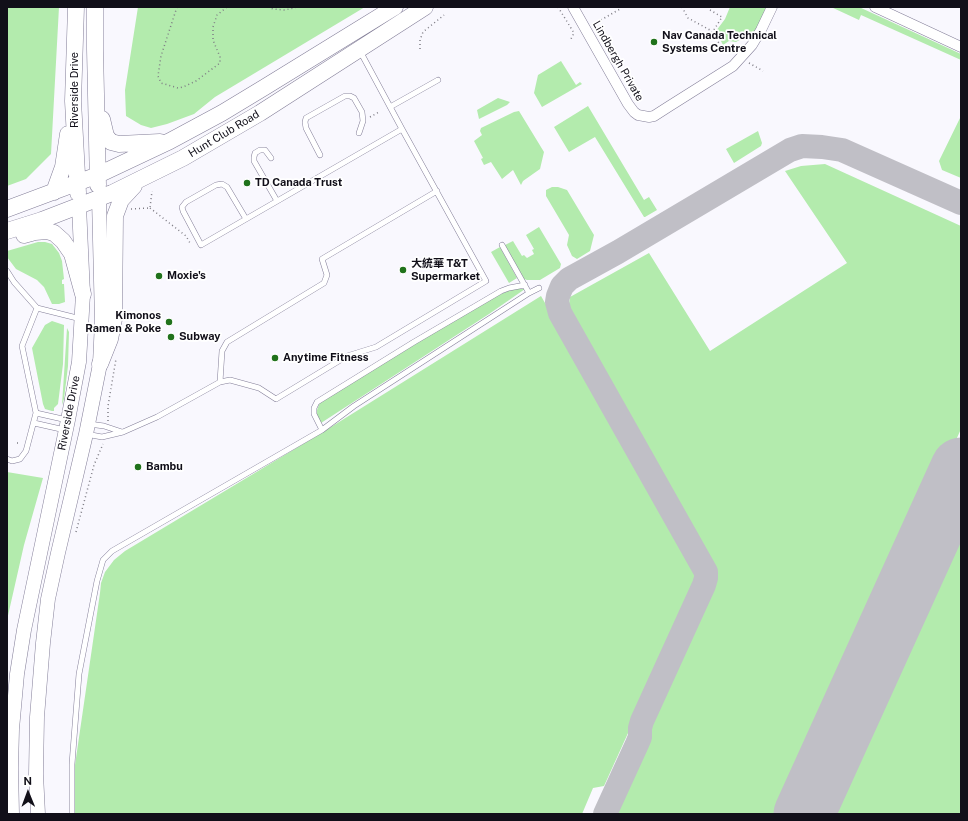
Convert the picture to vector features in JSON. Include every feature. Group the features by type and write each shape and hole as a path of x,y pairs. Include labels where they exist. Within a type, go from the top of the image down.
{"main road":[{"name":"Riverside Drive","path":"12,814 10,775 17,674 24,630 79,362 83,294 73,101 76,7"},
{"name":"Riverside Drive","path":"38,814 37,737 43,643 48,599 87,429 100,364 102,321 95,7"},
{"name":"Hunt Club Road","path":"7,209 77,184 170,141 222,113 395,7"},
{"name":"Hunt Club Road","path":"7,231 99,198 146,185 182,158 240,125 425,7"},
{"path":"350,35 359,48"},
{"path":"97,91 102,123 106,136 111,142 126,144 170,141"},
{"path":"54,192 63,167 73,101"},
{"path":"100,364 110,340 114,319 115,216 121,200 146,185"},
{"path":"7,239 42,231 54,233 63,240 72,254 83,294"},
{"path":"67,425 87,429"}],"street":[{"name":"Lindbergh Private","path":"573,7 634,112 649,117 654,116 668,108 734,66 752,45 772,7"},
{"path":"875,7 961,47"}],"lane":[{"path":"87,429 102,437 123,432 157,417 220,382 230,380 259,388 276,399 347,356 376,347 486,281 359,48"},
{"path":"390,107 438,80"},
{"path":"320,155 306,128 306,118 345,96 354,98 362,112 363,121 359,134"},
{"path":"246,219 227,187 222,184 216,185 186,202 182,207 201,245 402,129"},
{"path":"271,158 265,150 260,150 255,153 254,161 277,201"},
{"path":"220,382 222,351 227,342 324,283 328,275 322,258 437,191"},
{"path":"502,245 529,293"},
{"path":"7,271 14,282 37,308 82,319"},
{"path":"322,430 314,414 314,408 317,402 414,342 501,291 525,285"},
{"path":"72,814 72,764 80,674 97,581 103,560 112,551 322,430 354,406 539,288"},
{"path":"7,459 12,461 20,459 26,451 36,413 22,346 37,308"},
{"path":"36,413 67,425"},
{"path":"34,423 67,425"},
{"path":"87,429 104,426 123,432"}],"path":[{"path":"177,7 161,56 158,79 161,83 178,88 196,81 220,63 220,57 213,40 213,27 217,15 227,7"},
{"path":"268,7 285,10 297,7"},
{"path":"558,7 574,33 571,40"},
{"path":"682,7 688,18 704,25 712,32 723,49"},
{"path":"585,29 620,9"},
{"path":"710,10 722,17 712,32"},
{"path":"420,49 420,40 423,32 444,14"},
{"path":"748,62 763,71"},
{"path":"363,121 379,112"},
{"path":"146,185 150,208"},
{"path":"128,209 150,208 186,236 190,243"},
{"path":"74,537 94,465 102,447"}],"green space":[{"path":"7,7 59,7 51,154 26,179 7,186"},
{"path":"138,7 365,7 215,97 194,114 151,128 141,125 126,116 125,90"},
{"path":"730,7 765,7 766,12 755,31 736,42 729,41 723,45 716,31 725,19"},
{"path":"831,7 859,7 961,54 961,60 861,15 859,20"},
{"path":"561,61 576,85 580,82 582,84 542,107 534,93 538,75"},
{"path":"498,98 510,102 479,119 477,110"},
{"path":"588,106 644,200 649,197 657,210 644,217 595,137 569,152 554,127"},
{"path":"519,111 544,152 540,169 523,181 521,185 513,170 502,179 491,162 484,165 481,159 483,158 474,141 482,135 480,131 481,128"},
{"path":"961,116 961,178 942,170 939,161"},
{"path":"758,131 762,143 761,146 734,163 726,149"},
{"path":"825,164 961,226 961,429 785,814 613,814 650,732 648,727 717,575 568,311 570,297 649,253 710,351 847,263 785,171 801,166"},
{"path":"552,187 567,190 594,235 590,251 577,259 572,256 567,245 569,235 546,196 546,190"},
{"path":"539,227 561,264 560,268 540,280 527,280 524,279 505,245 513,241 522,256 524,255 527,258 534,254 532,250 534,249 526,235"},
{"path":"38,242 52,244 59,253 62,261 64,279 62,280 62,284 64,284 65,302 52,304 44,287 37,280 16,269 7,257 7,251"},
{"path":"500,247 517,278 509,283 491,252"},
{"path":"512,289 525,289 321,423 317,415 320,402 488,300"},
{"path":"541,296 694,562 697,572 697,581 604,786 593,788 582,814 75,814 75,765 101,583 105,572 114,560 125,551 323,432"},
{"path":"52,321 64,325 63,364 58,404 54,408 54,411 45,409 43,404 32,348 45,325"},
{"path":"67,328 69,332 68,366 62,405"},
{"path":"7,472 43,478 24,545 7,620"},
{"path":"961,508 961,814 823,814"}],"taxiway":[{"path":"605,814 640,737 642,721 704,585 706,572 560,313 557,302 562,286 569,279 618,252 790,150 802,146 842,150 961,203"},
{"path":"807,814 817,792"}],"runway":[{"path":"804,814 961,468"}],"place":[{"name":"Nav Canada Technical Systems Centre","path":"654,42"},
{"name":"TD Canada Trust","path":"247,183"},
{"name":"大統華 T&T Supermarket","path":"403,270"},
{"name":"Moxie's","path":"159,276"},
{"name":"Kimonos Ramen & Poke","path":"169,322"},
{"name":"Subway","path":"171,337"},
{"name":"Anytime Fitness","path":"275,358"},
{"name":"Bambu","path":"138,467"}]}
